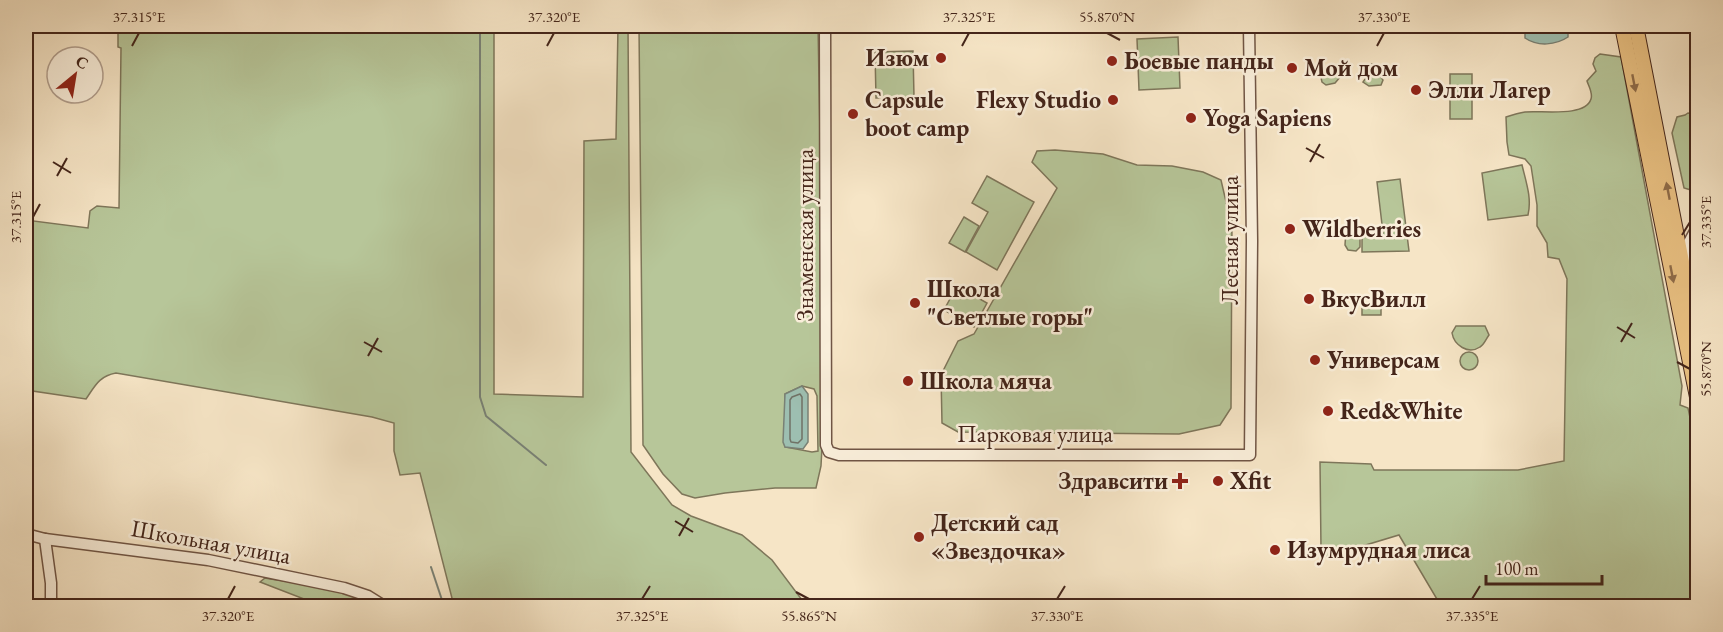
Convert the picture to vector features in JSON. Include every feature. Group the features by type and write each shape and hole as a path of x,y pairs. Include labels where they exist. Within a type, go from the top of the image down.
{"main road":[{"path":"1622,26 1698,402"},
{"path":"1636,26 1698,344"}],"street":[{"path":"26,146 27,26"},
{"name":"Знаменская улица","path":"825,26 826,445"},
{"name":"Лесная улица","path":"1249,26 1252,241 1250,455"},
{"path":"1687,290 1685,252 1698,226"},
{"name":"Парковая улица","path":"826,445 829,452 836,455 1250,455"},
{"name":"Школьная улица","path":"26,534 45,539 208,560 344,588 368,596 384,606"},
{"path":"45,539 51,583 51,606"}],"green space":[{"path":"118,26 494,26 494,394 583,397 584,141 616,139 618,26 628,26 631,452 672,505 691,516 742,535 772,560 802,600 810,606 454,606 420,473 400,475 394,451 394,423 372,417 116,373 101,379 86,399 26,390 26,220 88,228 90,211 97,206 119,208 121,48 118,47"},
{"path":"639,26 818,26 823,300 822,447 816,488 775,488 695,498 682,494 663,474 643,445","holes":["802,386 814,389 817,396 818,451 785,447 785,394"]},
{"path":"1178,37 1180,88 1139,90 1137,39"},
{"path":"913,51 914,97 876,98 875,52"},
{"path":"1600,54 1621,57 1682,386 1680,405 1688,408 1698,455 1697,606 1441,606 1399,535 1326,557 1321,549 1320,462 1371,464 1374,470 1518,470 1564,461 1567,279 1559,259 1548,257 1547,243 1537,226 1537,205 1531,166 1525,159 1509,155 1506,117 1525,112 1571,111 1587,105 1592,94 1587,81 1596,71 1593,64 1595,58"},
{"path":"1371,64 1386,69 1386,74 1380,76 1383,80 1381,85 1369,86 1363,82 1370,72"},
{"path":"1332,65 1341,76 1335,83 1326,85 1322,82 1322,74"},
{"path":"1450,74 1472,74 1472,119 1450,119"},
{"path":"1692,114 1695,183 1691,190 1684,188 1672,133 1677,117"},
{"path":"1055,150 1103,154 1137,165 1172,166 1203,172 1221,180 1232,217 1231,408 1220,425 1179,434 958,432 942,423 941,375 958,341 974,334 1057,188 1032,162 1037,151"},
{"path":"1522,165 1529,196 1528,215 1488,220 1482,173"},
{"path":"987,176 1034,202 997,270 966,252 988,212 972,203"},
{"path":"1400,179 1409,251 1362,252 1362,234 1383,233 1377,182"},
{"path":"964,217 979,226 965,252 949,243"},
{"path":"1353,225 1360,231 1360,247 1356,251 1348,250 1345,245 1346,230"},
{"path":"957,286 987,303 974,327 944,310"},
{"path":"1369,297 1381,297 1381,315 1362,315 1362,303 1369,303"},
{"path":"1456,326 1485,326 1489,335 1480,347 1471,350 1462,348 1453,337 1452,333"},
{"path":"1469,352 1475,355 1478,361 1475,367 1469,370 1463,367 1460,361 1463,355"},
{"path":"265,578 335,590 373,606 322,606 260,582"}],"water":[{"path":"1528,26 1568,26 1568,37 1553,43 1536,43 1525,38 1525,30"},
{"path":"802,386 808,394 808,442 803,449 785,447 783,442 785,394"}],"waterway":[{"path":"480,26 480,397 486,416 546,465"},
{"path":"431,567 444,606"}],"place":[{"name":"Изюм","path":"941,58"},
{"name":"Боевые панды","path":"1112,61"},
{"name":"Мой дом","path":"1292,68"},
{"name":"Элли Лагер","path":"1416,90"},
{"name":"Flexy Studio","path":"1113,100"},
{"name":"Capsule boot camp","path":"853,114"},
{"name":"Yoga Sapiens","path":"1191,118"},
{"name":"Wildberries","path":"1290,229"},
{"name":"ВкусВилл","path":"1309,299"},
{"name":"Школа \"Светлые горы\"","path":"915,303"},
{"name":"Универсам","path":"1315,360"},
{"name":"Школа мяча","path":"908,381"},
{"name":"Red&White","path":"1328,411"},
{"name":"Здравсити","path":"1180,481"},
{"name":"Xfit","path":"1218,481"},
{"name":"Детский сад «Звездочка»","path":"919,537"},
{"name":"Изумрудная лиса","path":"1275,550"}]}
